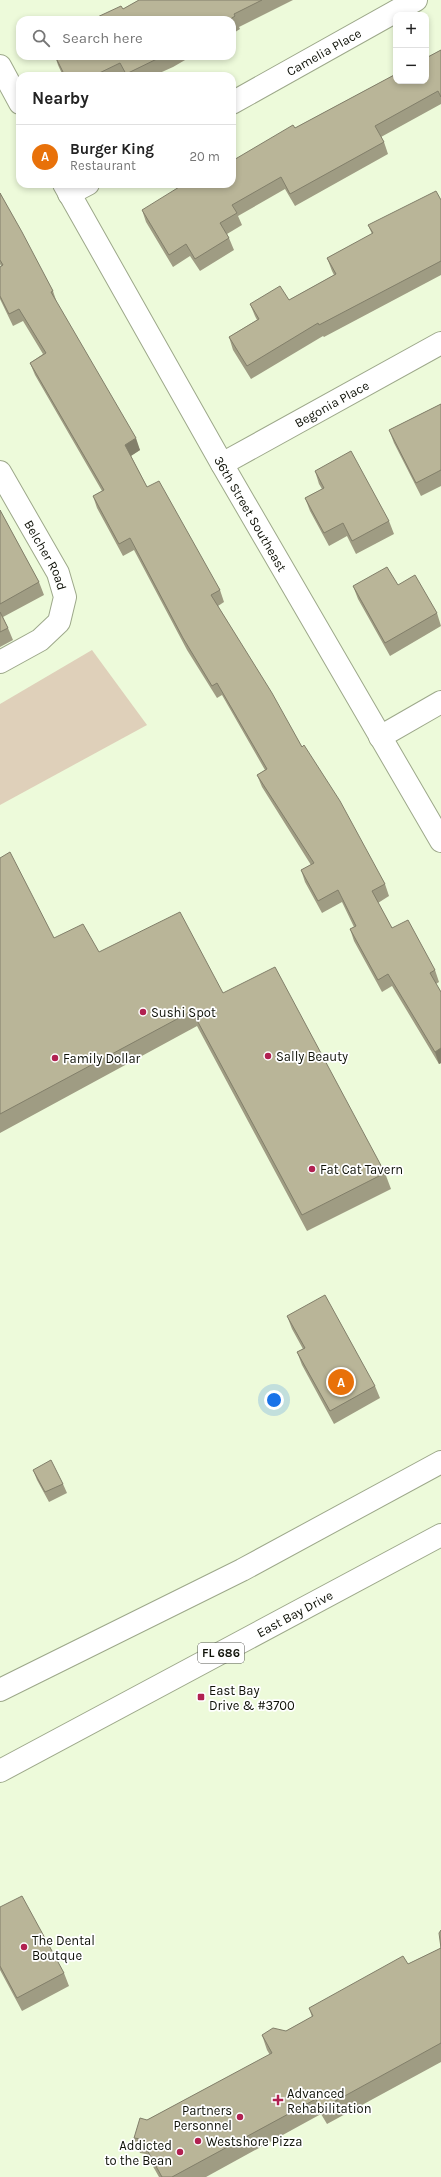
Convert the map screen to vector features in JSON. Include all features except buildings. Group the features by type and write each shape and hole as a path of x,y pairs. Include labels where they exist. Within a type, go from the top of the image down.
{"street":[{"name":"Camelia Place","path":"236,101 416,0"},
{"path":"0,66 16,96"},
{"name":"36th Street Southeast","path":"67,189 222,464 441,841"},
{"name":"Begonia Place","path":"222,464 441,343"},
{"name":"Belcher Road","path":"0,472 58,573 65,597 58,622 40,640 0,662"},
{"path":"380,737 441,702"},
{"path":"0,1690 242,1570 441,1462"},
{"name":"East Bay Drive","path":"0,1772 441,1535"}],"shaded area":[{"path":"92,650 147,725 0,805 0,704"}],"place":[{"name":"Sushi Spot","path":"143,1012"},
{"name":"Sally Beauty","path":"268,1056"},
{"name":"Family Dollar","path":"55,1058"},
{"name":"Fat Cat Tavern","path":"312,1169"},
{"name":"Burger King","path":"341,1382"},
{"name":"East Bay Drive & #3700","path":"201,1697"},
{"name":"The Dental Boutque","path":"24,1947"},
{"name":"Advanced Rehabilitation","path":"278,2100"},
{"name":"Partners Personnel","path":"240,2117"},
{"name":"Westshore Pizza","path":"198,2141"},
{"name":"Addicted to the Bean","path":"180,2152"}]}
